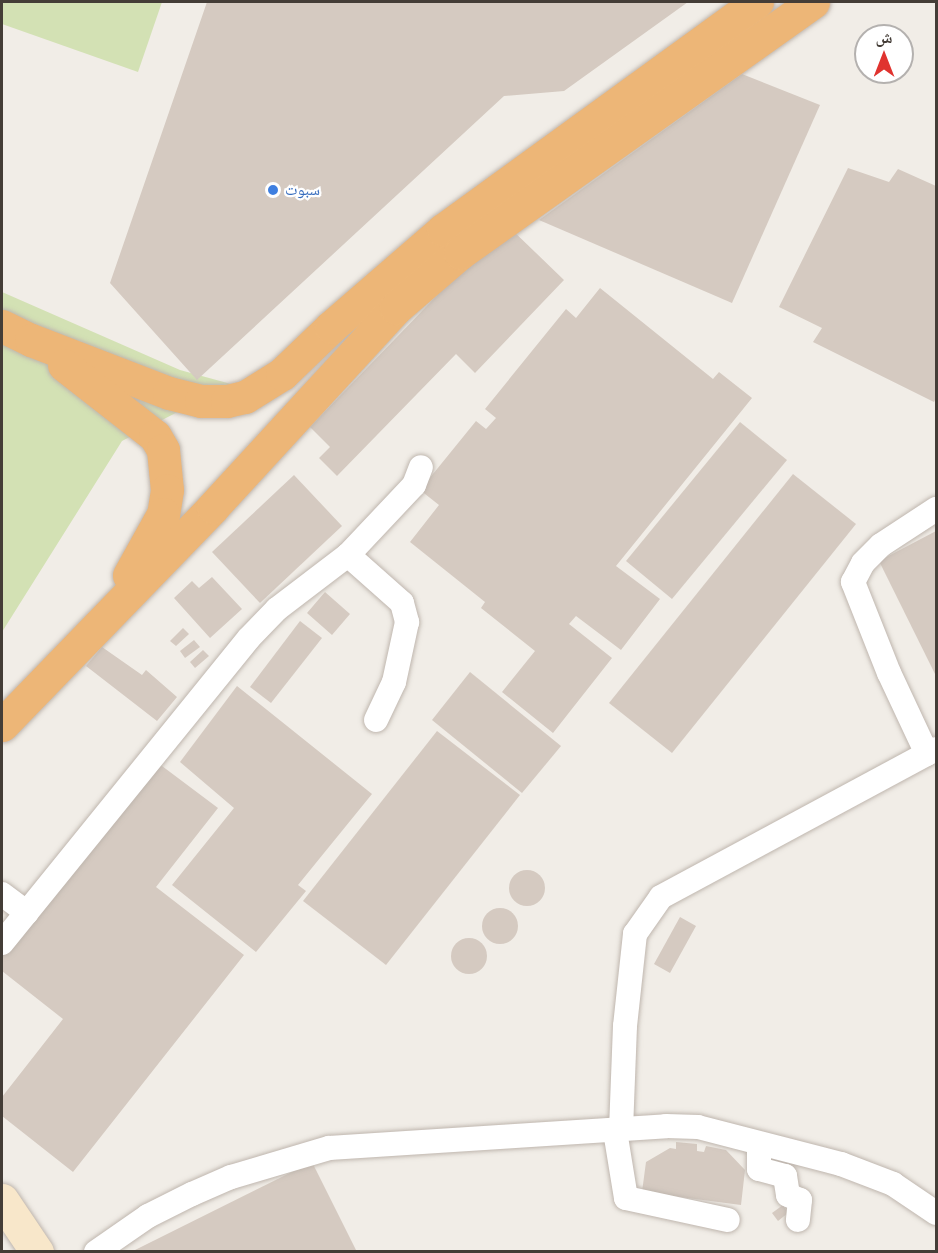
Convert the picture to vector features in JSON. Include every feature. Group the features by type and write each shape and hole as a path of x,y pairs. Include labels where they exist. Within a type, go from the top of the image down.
{"highway":[{"path":"2,326 30,340 188,398 220,401 246,396 282,374 331,327 443,230 757,2"},
{"path":"2,725 103,618 213,507 396,308 460,253 813,2"},
{"path":"30,340 134,417 155,436 163,450 167,490 163,514 103,618"}],"main road":[{"path":"2,1200 37,1251"}],"street":[{"path":"2,943 249,638 277,609 348,555 414,484 421,467"},
{"path":"728,1220 626,1198 618,1130 625,1026 635,934 661,897 932,751 890,673 854,582 863,563 881,545 936,509"},
{"path":"348,555 402,603 407,622 394,682 376,720"},
{"path":"2,894 27,913"},
{"path":"96,1251 148,1216 192,1194 231,1177 329,1148 666,1126 698,1127 841,1164 882,1180 936,1213"},
{"path":"759,1144 759,1169 785,1176 788,1195 800,1200 798,1220"}],"green space":[{"path":"2,2 162,2 138,72 2,24"},
{"path":"2,292 180,370 231,384 122,441 2,632"}],"building":[{"name":"سبوت","path":"207,2 688,2 564,91 504,96 197,380 110,283"},
{"path":"742,74 820,105 732,303 539,220"},
{"path":"848,168 889,182 898,169 936,186 936,398 934,402 813,342 822,328 779,307"},
{"path":"506,224 564,280 475,373 456,354 337,476 319,458 330,447 310,427"},
{"path":"600,288 713,379 719,372 752,398 616,566 660,599 621,650 576,616 569,624 612,658 553,733 502,692 535,651 481,608 485,602 410,542 439,505 420,490 476,421 486,429 496,418 485,409 566,309 576,318"},
{"path":"740,422 787,460 672,599 626,561"},
{"path":"793,474 856,524 672,753 609,703"},
{"path":"294,475 342,526 260,603 212,552"},
{"path":"936,531 936,676 879,561"},
{"path":"212,577 242,609 210,638 174,598 192,581 199,588"},
{"path":"325,592 350,614 332,635 307,613"},
{"path":"300,621 322,638 271,703 250,687"},
{"path":"183,628 189,634 176,646 170,641"},
{"path":"194,640 200,647 185,658 180,651"},
{"path":"102,647 142,675 146,670 177,697 157,721 86,666"},
{"path":"203,650 209,656 195,668 190,662"},
{"path":"470,672 561,746 522,793 432,720"},
{"path":"237,686 372,794 298,885 306,891 256,952 172,885 234,808 180,762"},
{"path":"437,731 520,795 386,965 303,901"},
{"path":"154,760 218,808 156,887 244,955 73,1172 2,1116 2,1097 63,1019 2,971 2,954"},
{"path":"527,870 539,876 545,888 539,900 527,906 515,900 509,888 515,876"},
{"path":"500,908 512,914 518,926 512,938 500,944 488,938 482,926 488,914"},
{"path":"680,917 696,926 670,973 654,964"},
{"path":"469,938 481,944 487,956 481,968 469,974 457,968 451,956 457,944"},
{"path":"676,1142 697,1144 697,1151 704,1152 706,1146 726,1150 745,1170 741,1205 642,1192 646,1162 670,1148 676,1149"},
{"path":"312,1162 357,1252 131,1252"},
{"path":"783,1205 788,1213 778,1221 772,1213"}],"place":[{"name":"سبوت","path":"273,190"}]}
